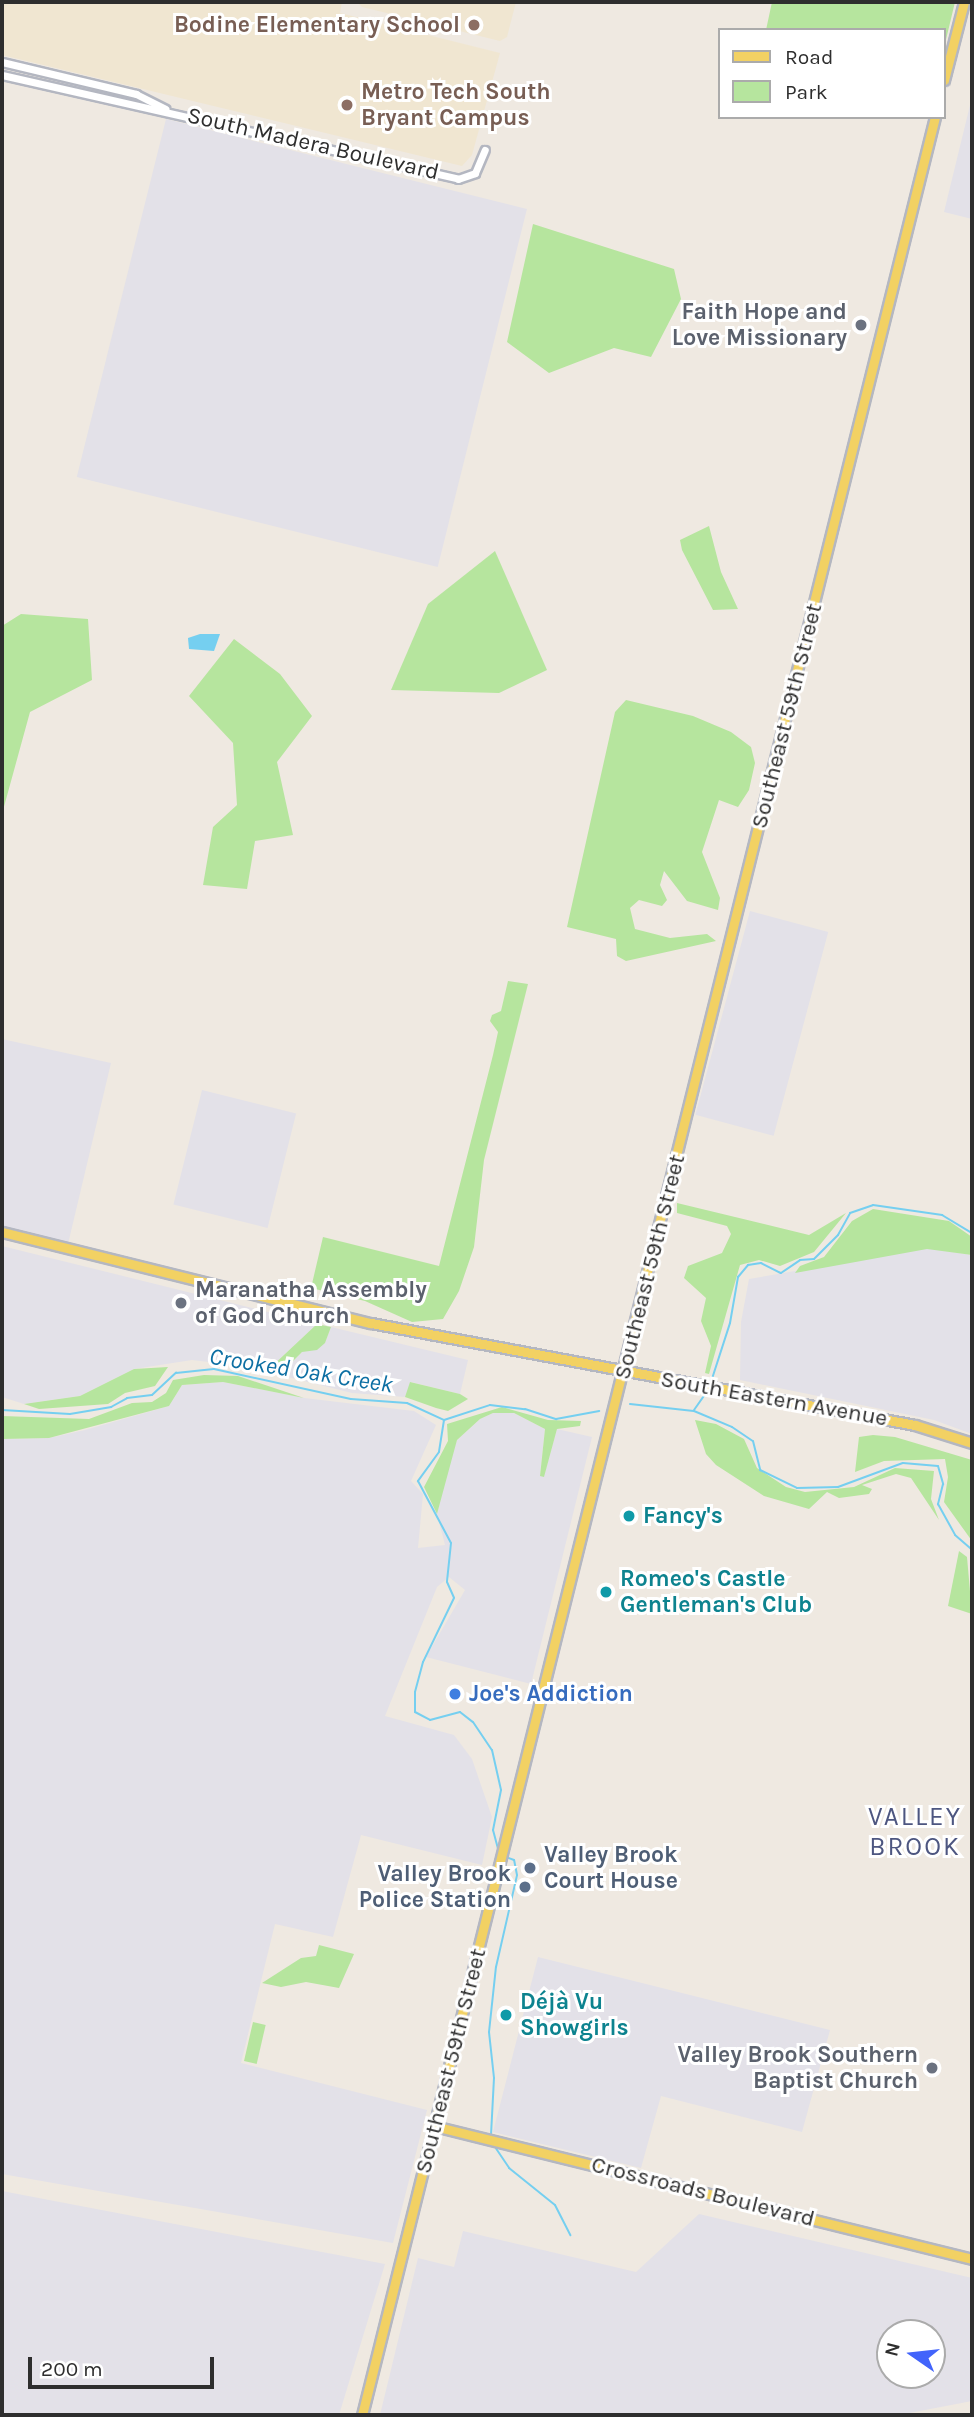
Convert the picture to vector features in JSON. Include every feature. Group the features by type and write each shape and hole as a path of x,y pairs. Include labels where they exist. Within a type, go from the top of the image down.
{"main road":[{"path":"946,72 964,2"},
{"name":"Southeast 59th Street","path":"362,2415 624,1373 935,119"},
{"name":"South Eastern Avenue","path":"2,1232 372,1323 624,1373 915,1424 972,1443"},
{"name":"Crossroads Boulevard","path":"434,2126 972,2259"}],"street":[{"name":"South Madera Boulevard","path":"2,62 136,94 165,109"},
{"name":"South Madera Boulevard","path":"2,75 125,105 165,109 458,179 475,173 485,150"}],"shaded area":[{"name":"Metro Tech South Bryant Campus","path":"2,2 342,2 340,13 500,53 472,155 462,166 2,55"},
{"name":"Bodine Elementary School","path":"357,2 516,2 507,37 500,41 362,7"},
{"path":"972,97 972,219 944,212"},
{"path":"166,119 527,209 438,567 77,477"},
{"path":"750,911 828,932 774,1136 695,1115"},
{"path":"2,1039 111,1063 68,1244 2,1226"},
{"path":"202,1090 296,1113 268,1228 173,1204"},
{"path":"2,1246 317,1324 269,1369 192,1360 134,1369 80,1396 24,1404 2,1397"},
{"path":"927,1248 972,1255 972,1434 934,1420 740,1380 741,1322 749,1279"},
{"path":"331,1327 468,1360 460,1394 411,1382 405,1397 352,1393 288,1377 291,1363 302,1352 325,1343"},
{"path":"223,1382 304,1398 414,1411 436,1425 411,1481 423,1494 418,1548 445,1545 437,1514 452,1453 457,1440 480,1419 493,1413 514,1413 545,1429 540,1475 544,1476 557,1429 592,1437 531,1684 426,1657 465,1590 449,1577 437,1587 385,1716 454,1735 472,1759 492,1817 482,1865 361,1835 333,1937 275,1924 241,2063 427,2110 393,2243 2,2174 2,1439 49,1438 85,1430 169,1406 182,1385"},
{"path":"538,1957 830,2030 802,2132 661,2096 641,2168 493,2132"},
{"path":"2,2191 385,2264 339,2415 2,2415"},
{"path":"699,2214 972,2278 972,2401 899,2415 380,2415 418,2258 454,2267 463,2231 636,2272"}],"green space":[{"path":"772,2 955,2 946,40 946,28 766,28"},
{"path":"533,224 674,269 681,299 651,357 614,348 549,373 507,342"},
{"path":"709,526 721,572 738,609 713,610 682,550 680,540"},
{"path":"495,551 547,670 499,693 391,690 428,604"},
{"path":"21,614 88,619 92,680 30,712 2,814 2,626"},
{"path":"234,639 280,674 312,716 277,762 293,835 255,841 247,889 203,885 213,827 237,805 233,743 189,696"},
{"path":"626,700 693,716 731,732 751,747 755,763 749,790 738,807 719,800 702,852 720,898 718,910 687,901 664,871 660,885 667,900 662,906 639,900 630,908 635,929 670,938 707,934 716,941 626,961 617,956 616,939 567,927 615,712"},
{"path":"508,981 528,984 484,1160 474,1247 459,1291 443,1319 412,1322 365,1301 311,1288 323,1237 439,1266 498,1032 490,1021 492,1015 501,1011"},
{"path":"677,1203 809,1235 846,1213 814,1252 780,1266 759,1260 740,1265 709,1374 705,1373 711,1346 701,1321 706,1298 684,1278 688,1266 722,1253 731,1234 727,1226 677,1213"},
{"path":"873,1209 949,1221 972,1237 972,1255 927,1249 795,1273 800,1266 824,1257 852,1221"},
{"path":"317,1324 331,1327 325,1343 317,1350 302,1352 291,1363 288,1377 279,1377 269,1369"},
{"path":"168,1367 155,1386 125,1393 108,1404 39,1409 24,1404 80,1396 134,1369"},
{"path":"204,1375 238,1376 304,1398 223,1382 182,1385 169,1406 49,1438 2,1439 2,1416 89,1419 132,1403 152,1402 166,1393 173,1380"},
{"path":"410,1382 460,1394 468,1399 448,1411 436,1408 405,1397"},
{"path":"502,1407 548,1420 581,1421 580,1426 557,1429 544,1477 540,1476 545,1429 514,1413 493,1413 480,1419 457,1440 437,1514 424,1487 448,1441 447,1424"},
{"path":"695,1420 716,1424 744,1439 757,1468 786,1487 805,1492 854,1487 895,1468 934,1471 931,1499 939,1520 911,1478 896,1474 862,1485 872,1489 869,1494 839,1498 827,1492 809,1509 764,1496 716,1465 706,1454"},
{"path":"859,1437 895,1437 972,1460 972,1541 944,1502 948,1477 945,1459 884,1461 855,1472"},
{"path":"959,1551 967,1557 972,1614 948,1606"},
{"path":"319,1945 354,1954 339,1988 306,1982 281,1987 262,1983 301,1958 316,1956"},
{"path":"253,2022 266,2025 257,2064 244,2061"}],"water":[{"path":"200,634 220,634 214,651 189,649 188,638"}],"waterway":[{"path":"710,1385 730,1323 738,1277 748,1265 761,1263 781,1273 800,1260 814,1259 838,1235 850,1213 873,1205 942,1215 972,1233"},
{"name":"Crooked Oak Creek","path":"2,1410 70,1414 111,1407 127,1398 152,1395 176,1373 214,1369 351,1399 407,1403 444,1420 490,1405 525,1409 556,1419 599,1411"},
{"path":"694,1410 708,1390"},
{"name":"Crooked Oak Creek","path":"630,1404 694,1411 732,1427 753,1441 760,1470 797,1488 838,1487 903,1463 938,1466 943,1484 938,1504 955,1535 972,1550 972,1576"},
{"path":"444,1420 439,1452 418,1481 451,1543 447,1582 454,1598 423,1662 415,1692 415,1712 430,1720 460,1712 473,1722 492,1750 501,1790 493,1830 499,1852"},
{"path":"491,2135 494,2078 489,2032 496,1967 517,1875 514,1860 506,1857"},
{"path":"493,2144 509,2168 555,2205 570,2235"}],"place":[{"name":"Bodine Elementary School","path":"474,25"},
{"name":"Metro Tech South Bryant Campus","path":"347,105"},
{"name":"Faith Hope and Love Missionary","path":"861,325"},
{"name":"Maranatha Assembly of God Church","path":"181,1303"},
{"name":"Fancy's","path":"629,1516"},
{"name":"Romeo's Castle Gentleman's Club","path":"606,1592"},
{"name":"Joe's Addiction","path":"455,1694"},
{"name":"Valley Brook Court House","path":"530,1868"},
{"name":"Valley Brook Police Station","path":"525,1887"},
{"name":"Déjà Vu Showgirls","path":"506,2015"},
{"name":"Valley Brook Southern Baptist Church","path":"932,2068"}],"district":[{"name":"VALLEY BROOK","path":"915,1832"}]}
